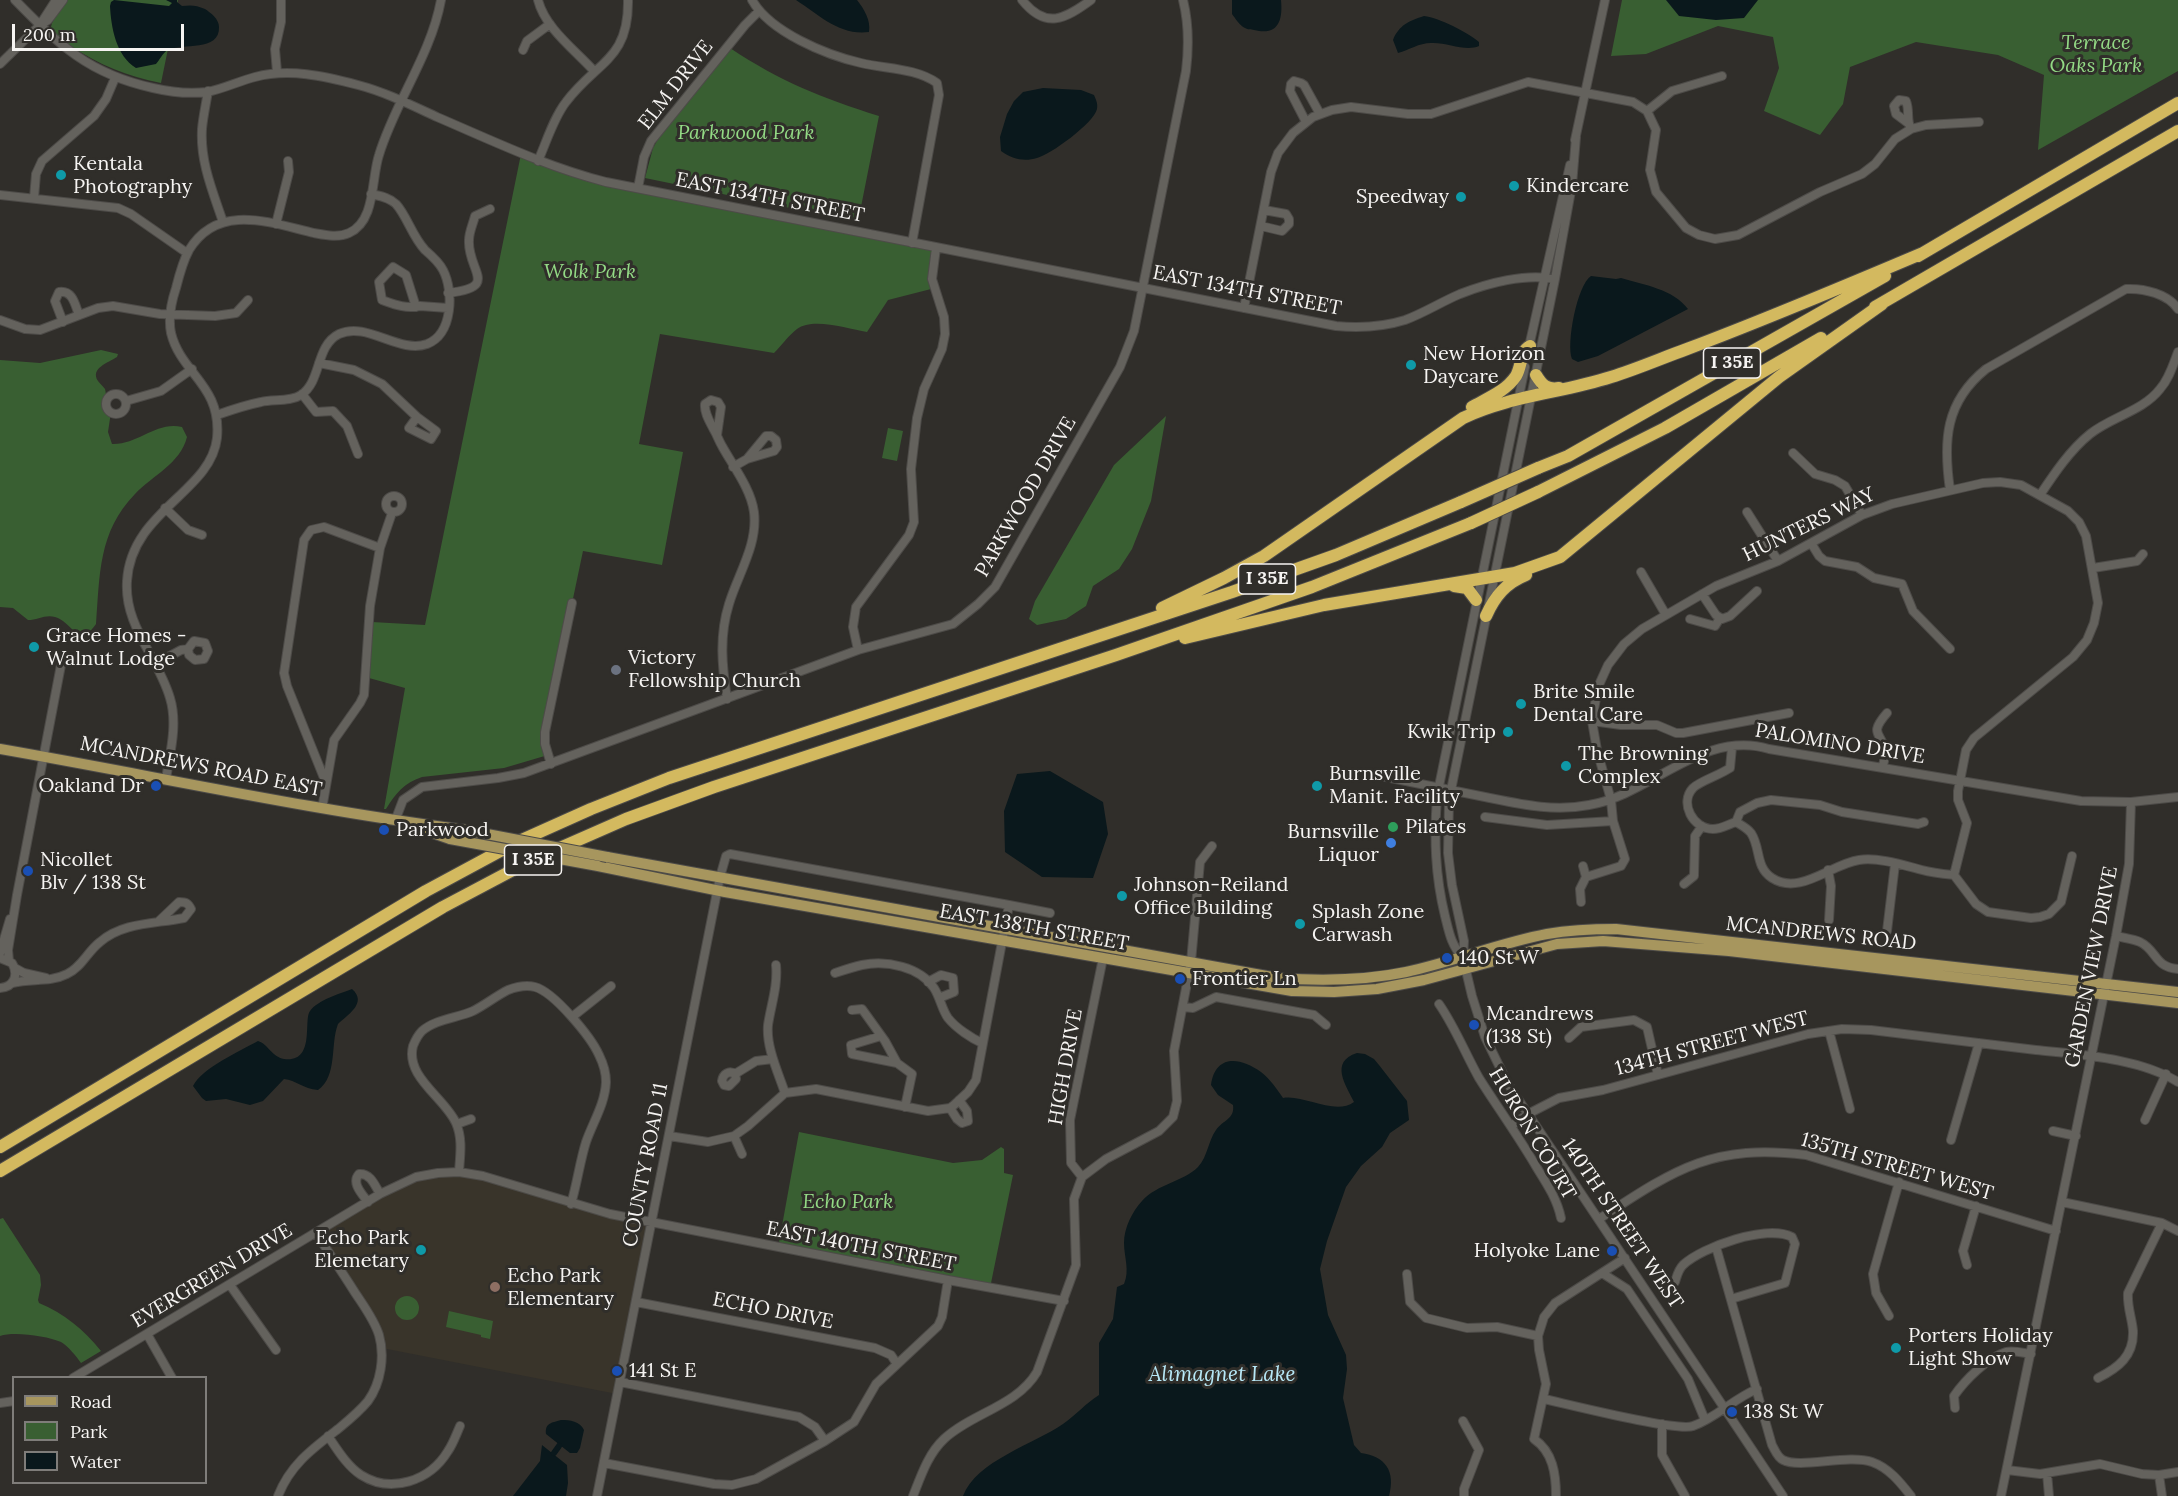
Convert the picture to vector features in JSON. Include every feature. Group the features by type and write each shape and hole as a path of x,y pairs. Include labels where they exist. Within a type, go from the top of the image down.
{"highway":[{"name":"I 35E","path":"0,1146 426,891 515,843 591,809 669,778 1336,555 1579,450 1923,253 2178,103"},
{"name":"I 35E","path":"0,1171 443,907 528,862 627,819 714,787 1116,655 1312,587 1471,523 1665,428 2178,131"},
{"path":"1069,646 1170,604 1264,556 1462,418 1504,402 1532,395 1560,392 1595,382 1766,320 1923,253"},
{"path":"1486,616 1494,600 1507,585 1548,566 1560,557 1779,377 1882,303"},
{"path":"1462,418 1465,412 1501,391 1516,376 1524,351 1530,346"},
{"path":"1536,375 1541,384 1550,389 1595,382"},
{"path":"1116,655 1324,605 1515,573 1560,557"},
{"path":"1423,588 1462,586 1467,588 1476,600"}],"main road":[{"name":"MCANDREWS ROAD EAST","path":"0,749 395,821 466,830 608,857"},
{"name":"MCANDREWS ROAD EAST","path":"395,821 450,839 598,866"},
{"name":"EAST 138TH STREET","path":"608,857 1278,978 1335,981 1362,979 1464,963"},
{"name":"EAST 138TH STREET","path":"598,866 717,891 1292,991 1334,992 1390,987 1464,963"},
{"name":"MCANDREWS ROAD","path":"1464,963 1547,934 1587,929 1616,929 2178,992"},
{"name":"MCANDREWS ROAD","path":"1464,963 1504,957 1557,944 1612,941 1729,951 2178,1003"}],"street":[{"name":"EAST 134TH STREET","path":"15,0 63,47 82,61 115,78 160,90 186,93 208,92 277,72 304,74 379,91 538,161 569,172 936,248 1336,326 1364,328 1404,320 1460,294 1486,285 1544,277 1555,279"},
{"path":"40,25 56,0"},
{"path":"0,64 48,20 63,0"},
{"path":"277,72 275,49 281,22 281,0"},
{"path":"166,779 173,715 167,688 132,619 127,582 137,542 165,508 205,468 216,441 217,415 206,389 178,351 171,333 170,315 187,253 201,235 223,222 243,219 328,236 348,234 357,228 367,214 378,156 429,41 441,0"},
{"path":"538,0 540,9 550,24 594,71"},
{"path":"538,161 565,104 594,71 614,54 625,36 628,0"},
{"path":"752,0 759,11 781,30 830,53 860,63 926,76 937,83 939,95 912,243"},
{"path":"1022,0 1038,16 1050,19 1073,14 1091,0"},
{"name":"PARKWOOD DRIVE","path":"395,821 403,800 422,787 498,778 551,764 858,650 952,624 995,587 1120,367 1134,331 1186,71 1189,47 1188,20 1183,0"},
{"path":"1464,963 1452,944 1437,872 1434,844 1438,788 1517,399 1605,0"},
{"name":"ELM DRIVE","path":"638,188 644,157 659,129 759,11"},
{"path":"523,50 527,41 550,24"},
{"path":"1647,111 1672,91 1722,76"},
{"path":"34,198 36,174 42,161 94,116 106,99 115,78"},
{"path":"1306,122 1290,91 1289,87 1294,81 1304,85 1320,114"},
{"path":"1244,308 1271,172 1278,153 1293,133 1320,114 1351,107 1408,114 1431,114 1528,82 1633,102 1647,111 1656,130 1650,170 1656,192 1686,228 1699,235 1715,239 1738,235 1820,192 1862,174 1875,164 1909,126 1979,122"},
{"path":"208,92 202,129 203,154 223,222"},
{"path":"1464,963 1464,941 1448,853 1447,821 1450,790 1555,279 1572,184 1576,137"},
{"path":"276,224 289,172 288,161"},
{"path":"217,415 260,402 292,398 302,394 311,383 326,345 341,333 358,332 415,346 429,343 441,333 446,323 448,308 448,294 443,270 416,241 396,204 386,198 371,194"},
{"path":"0,195 117,208 131,214 187,253"},
{"path":"448,294 468,291 474,288 478,281 478,271 474,266 469,240 475,216 490,209"},
{"path":"1261,226 1282,231 1289,224 1286,214 1264,210"},
{"path":"858,650 853,627 856,607 909,535 914,522 911,469 917,418 924,389 942,349 945,334 944,317 932,279 936,248"},
{"path":"416,307 406,275 393,267 379,282 382,300 407,309 448,308"},
{"path":"1950,490 1946,461 1951,419 1958,399 1970,382 1986,369 2126,289 2136,288 2167,298 2178,309"},
{"path":"63,322 55,301 59,292 66,291 70,294 80,315"},
{"path":"0,320 33,331 98,308 113,306 170,315 196,316 236,313 248,300"},
{"path":"2040,495 2055,472 2088,435 2148,401 2160,390 2178,352"},
{"path":"319,363 354,370 382,384 417,417"},
{"path":"126,401 161,391 192,369"},
{"path":"302,394 316,412 333,411 347,426 358,454"},
{"path":"717,435 750,496 755,525 752,544 729,604 723,629 721,662 727,699"},
{"path":"1794,453 1815,474 1845,486 1862,515"},
{"path":"733,467 747,459"},
{"name":"HUNTERS WAY","path":"1586,878 1621,866 1624,859 1613,820 1611,800 1597,750 1592,721 1598,687 1608,665 1624,644 1642,629 1716,586 1778,561 1862,515 1892,504 1983,483 2000,482 2021,485 2068,511 2079,522 2086,536 2098,603 2094,623 2087,640 2073,657 1974,738 1966,750 1958,800 1967,823 1954,875"},
{"path":"165,508 188,530 202,535"},
{"path":"1747,512 1778,561"},
{"path":"322,808 334,740 364,695 369,622 380,548 392,513"},
{"path":"326,783 287,686 284,673 304,540 311,530 324,527 380,548"},
{"path":"1811,543 1825,561 1857,567 1874,578 1902,584 1914,610 1950,649"},
{"path":"2093,568 2136,561 2144,555"},
{"path":"1641,572 1666,615"},
{"path":"1690,619 1715,626 1720,618 1730,616 1756,591"},
{"path":"1702,594 1720,618"},
{"path":"551,764 545,744 545,732 572,603"},
{"path":"155,664 181,650 188,649"},
{"path":"13,983 16,976 8,950 61,664"},
{"path":"1592,721 1621,725 1657,725 1676,733 1683,733 1789,713"},
{"path":"1883,767 1885,752 1876,732 1878,722 1887,713"},
{"name":"PALOMINO DRIVE","path":"1382,776 1543,808 1577,807 1611,800 1644,786 1686,760 1714,750 1754,745 2081,801 2131,802 2178,797"},
{"path":"1732,747 1730,768 1692,789 1687,799 1690,816 1702,826 1713,829 1736,822"},
{"path":"1736,822 1740,812 1757,803 1771,800 1820,805 1842,812 1918,824 1924,822"},
{"name":"GARDEN VIEW DRIVE","path":"2001,1496 2116,936 2128,864 2131,802"},
{"path":"1485,817 1547,825 1613,820"},
{"path":"1736,822 1752,834 1759,862 1764,870 1773,879 1787,884 1805,882 1828,870 1861,859 1954,875 1976,904 1988,912 2031,918 2049,914 2061,902 2072,856"},
{"path":"1684,884 1694,876 1695,836 1702,826"},
{"path":"913,1496 928,1459 943,1440 1020,1392 1031,1382 1037,1372 1076,1265 1074,1199 1082,1177 1106,1159 1159,1131 1173,1117 1177,1101 1174,1051 1191,962 1200,862 1212,846"},
{"name":"COUNTY ROAD 11","path":"597,1496 726,855 1010,905"},
{"path":"1887,931 1895,864"},
{"path":"1581,902 1580,889 1586,878 1583,866"},
{"path":"1828,870 1831,886 1829,920"},
{"path":"0,953 17,895"},
{"path":"669,1136 708,1142 734,1136 784,1093 816,1089 928,1111 950,1107 968,1092 976,1080 1010,905 1050,913"},
{"path":"1,990 22,980 35,982 67,975 81,965 97,943 110,933 159,921"},
{"path":"2116,936 2141,943 2161,964 2178,969"},
{"path":"0,958 24,973 52,980"},
{"name":"HIGH DRIVE","path":"1082,1177 1071,1163 1070,1120 1103,958"},
{"path":"835,973 864,964 878,963 903,967 923,976 939,998 948,1018 974,1039 982,1042"},
{"name":"140TH STREET WEST","path":"1464,963 1485,1036 1508,1084 1783,1496"},
{"path":"776,965 777,977 768,1028 773,1059 784,1093"},
{"path":"928,982 941,975 953,978 954,992 939,998"},
{"path":"459,1172 461,1144 457,1124 449,1109 419,1075 414,1066 413,1047 422,1031 433,1024 473,1011 509,990 524,986 536,987 557,999 598,1053 604,1068 606,1082 602,1103 586,1144 571,1204"},
{"path":"572,1017 611,987"},
{"path":"1183,1007 1193,1008 1216,996 1314,1015 1326,1025"},
{"name":"HURON COURT","path":"1439,1004 1453,1024 1476,1072 1558,1202 1561,1218"},
{"path":"852,1010 861,1009 881,1036 897,1064"},
{"path":"1569,1038 1581,1027 1634,1020 1647,1027 1658,1075"},
{"name":"134TH STREET WEST","path":"1511,1126 1527,1114 1559,1098 1604,1094 1658,1075 1808,1034 1842,1029 1871,1030 2092,1057 2149,1069 2166,1074 2178,1082"},
{"name":"134TH STREET WEST","path":"1829,1031 1850,1109"},
{"path":"881,1036 851,1045 852,1054 897,1064 912,1074 905,1107"},
{"path":"1951,1140 1979,1043"},
{"path":"735,1074 756,1061 773,1059"},
{"path":"2145,1120 2166,1074"},
{"path":"950,1107 962,1123 968,1121 969,1114 959,1100"},
{"path":"457,1124 471,1119"},
{"path":"2053,1131 2076,1136"},
{"path":"734,1136 742,1154"},
{"name":"135TH STREET WEST","path":"1599,1220 1674,1172 1705,1160 1740,1152 1773,1151 1806,1155 2056,1231"},
{"name":"EVERGREEN DRIVE","path":"75,1376 380,1194 417,1177 459,1172 483,1176 571,1204 652,1222"},
{"path":"368,1202 356,1183 359,1174 369,1177 380,1194"},
{"path":"1889,1316 1876,1293 1874,1274 1899,1182"},
{"path":"2062,1202 2162,1223 2178,1231"},
{"path":"1967,1265 1963,1251 1976,1206"},
{"name":"EAST 140TH STREET","path":"652,1222 1064,1301"},
{"path":"2098,1378 2122,1364 2129,1352 2133,1333 2127,1306 2128,1293 2162,1223"},
{"path":"278,1496 283,1481 294,1465 357,1414 370,1399 380,1376 382,1352 373,1319 316,1233"},
{"path":"1676,1282 1680,1267 1698,1253 1747,1236 1773,1233 1789,1235 1794,1242 1785,1283 1731,1299"},
{"path":"1716,1247 1772,1444 1778,1456 1783,1461 1869,1461 1890,1472 1911,1496"},
{"path":"1556,1496 1556,1480 1545,1447 1534,1439 1546,1384 1538,1335 1544,1317 1555,1303 1625,1258"},
{"path":"1602,1273 1627,1288 1688,1379 1705,1420"},
{"path":"1407,1274 1410,1302 1426,1318 1467,1328 1497,1327 1538,1335"},
{"path":"604,1463 714,1485 732,1485 756,1479 825,1442 854,1422 876,1384 938,1326 942,1317 948,1280"},
{"path":"230,1285 276,1350"},
{"name":"ECHO DRIVE","path":"636,1302 875,1348 891,1355 897,1364"},
{"path":"147,1334 171,1376"},
{"path":"1955,1408 1954,1396 1963,1383 1978,1369 2006,1352 2031,1354"},
{"path":"620,1382 799,1417 815,1427 825,1442"},
{"path":"1544,1399 1662,1424 1690,1427 1756,1389"},
{"path":"1463,1421 1479,1450 1464,1489 1464,1496"},
{"path":"1662,1424 1662,1455 1685,1496"},
{"path":"328,1436 349,1465 360,1474 377,1483 397,1485 417,1480 433,1469 448,1452 460,1426"},
{"path":"2007,1470 2040,1474 2100,1464 2142,1474 2159,1475 2178,1472"},
{"path":"2047,1473 2049,1496"},
{"path":"2159,1475 2162,1496"}],"shaded area":[{"name":"Echo Park Elementary","path":"459,1172 652,1222 617,1394 382,1348 379,1335 316,1233 399,1184"}],"green space":[{"path":"67,0 178,0 161,83 103,64 60,38 51,27"},
{"name":"Terrace Oaks Park","path":"1622,0 2178,0 2178,71 2038,150 2044,75 1998,55 1916,42 1850,67 1843,104 1820,135 1764,111 1779,68 1773,37 1718,26 1646,54 1611,56"},
{"name":"Parkwood Park","path":"730,48 802,88 879,116 858,222 645,178 653,148 662,132"},
{"name":"Wolk Park","path":"521,154 569,172 936,248 935,288 888,300 867,332 812,324 794,331 774,353 660,334 639,444 683,452 662,565 583,551 545,732 548,755 504,768 422,777 405,786 384,809 405,688 369,678 372,622 425,625"},
{"path":"101,350 118,354 117,357 101,366 96,373 98,381 105,389 111,412 108,432 112,444 130,441 155,430 173,426 182,427 187,437 178,455 135,494 114,523 107,539 100,571 96,624 85,635 80,635 55,617 28,620 13,608 0,607 0,360 40,363"},
{"path":"1166,416 1151,501 1132,549 1119,569 1093,586 1086,606 1066,619 1037,625 1029,619 1035,601 1114,465"},
{"path":"888,428 903,431 897,461 882,458"},
{"name":"Echo Park","path":"799,1132 953,1163 982,1160 1001,1147 1004,1149 1004,1173 1013,1175 990,1288 778,1248"},
{"path":"3,1218 40,1275 39,1303 73,1323 101,1351 81,1363 66,1346 55,1340 22,1334 0,1336 0,1219"},
{"path":"407,1296 416,1299 419,1308 416,1317 407,1320 398,1317 395,1308 398,1299"},
{"path":"449,1311 493,1321 490,1339 446,1327"}],"water":[{"path":"114,0 169,6 172,3 166,0 177,0 182,6 205,9 218,21 218,35 207,43 168,50 156,64 136,68 129,63 119,49 116,40 110,6"},
{"path":"796,0 857,0 868,19 869,32 839,28"},
{"path":"1232,0 1281,0 1280,20 1274,29 1269,31 1246,29 1232,14"},
{"path":"1666,0 1758,0 1744,18 1716,20 1679,16"},
{"path":"1424,16 1461,30 1479,42 1479,46 1468,48 1427,43 1398,53 1393,40 1398,31 1409,22"},
{"path":"1043,88 1081,90 1094,95 1097,109 1080,130 1043,156 1023,160 1005,154 1001,151 1000,137 1007,114 1014,101 1023,92"},
{"path":"1591,276 1621,278 1658,289 1682,302 1688,309 1598,356 1578,362 1572,359 1570,341 1577,302"},
{"path":"1050,771 1103,802 1108,834 1093,878 1042,877 1005,852 1004,811 1017,774"},
{"path":"352,989 358,999 357,1004 351,1013 338,1024 331,1068 324,1084 318,1090 284,1079 263,1101 250,1105 226,1099 206,1101 193,1086 213,1066 258,1041 280,1058 294,1058 301,1054 306,1040 310,1011 323,1001"},
{"name":"Alimagnet Lake","path":"1357,1053 1374,1059 1407,1101 1409,1120 1390,1133 1382,1147 1361,1166 1346,1187 1320,1269 1328,1315 1346,1355 1347,1369 1343,1398 1354,1445 1361,1453 1376,1457 1387,1466 1391,1479 1389,1496 963,1496 980,1473 993,1463 1063,1424 1099,1395 1099,1343 1113,1319 1117,1287 1124,1284 1126,1279 1124,1237 1129,1220 1148,1195 1198,1167 1216,1130 1232,1113 1233,1105 1218,1095 1211,1085 1217,1068 1229,1061 1244,1063 1264,1075 1283,1098 1338,1107 1354,1102 1344,1081 1342,1068 1349,1057"},
{"path":"561,1420 577,1423 584,1430 577,1453 570,1453 546,1434 548,1426"},
{"path":"542,1445 567,1465 566,1496 513,1496 540,1461"}],"waterway":[{"path":"554,1453 559,1446"}],"place":[{"name":"Kentala Photography","path":"61,175"},
{"name":"Kindercare","path":"1514,186"},
{"name":"Speedway","path":"1461,197"},
{"name":"New Horizon Daycare","path":"1411,365"},
{"name":"Grace Homes - Walnut Lodge","path":"34,647"},
{"name":"Victory Fellowship Church","path":"616,670"},
{"name":"Brite Smile Dental Care","path":"1521,704"},
{"name":"Kwik Trip","path":"1508,732"},
{"name":"The Browning Complex","path":"1566,766"},
{"name":"Oakland Dr","path":"156,786"},
{"name":"Burnsville Manit. Facility","path":"1317,786"},
{"name":"Pilates","path":"1393,827"},
{"name":"Parkwood","path":"384,830"},
{"name":"Burnsville Liquor","path":"1391,843"},
{"name":"Nicollet Blv / 138 St","path":"28,871"},
{"name":"Johnson-Reiland Office Building","path":"1122,896"},
{"name":"Splash Zone Carwash","path":"1300,924"},
{"name":"140 St W","path":"1447,958"},
{"name":"Frontier Ln","path":"1180,979"},
{"name":"Mcandrews (138 St)","path":"1474,1025"},
{"name":"Echo Park Elemetary","path":"421,1250"},
{"name":"Holyoke Lane","path":"1612,1251"},
{"name":"Echo Park Elementary","path":"495,1287"},
{"name":"Porters Holiday Light Show","path":"1896,1348"},
{"name":"141 St E","path":"617,1371"},
{"name":"138 St W","path":"1732,1412"}]}
